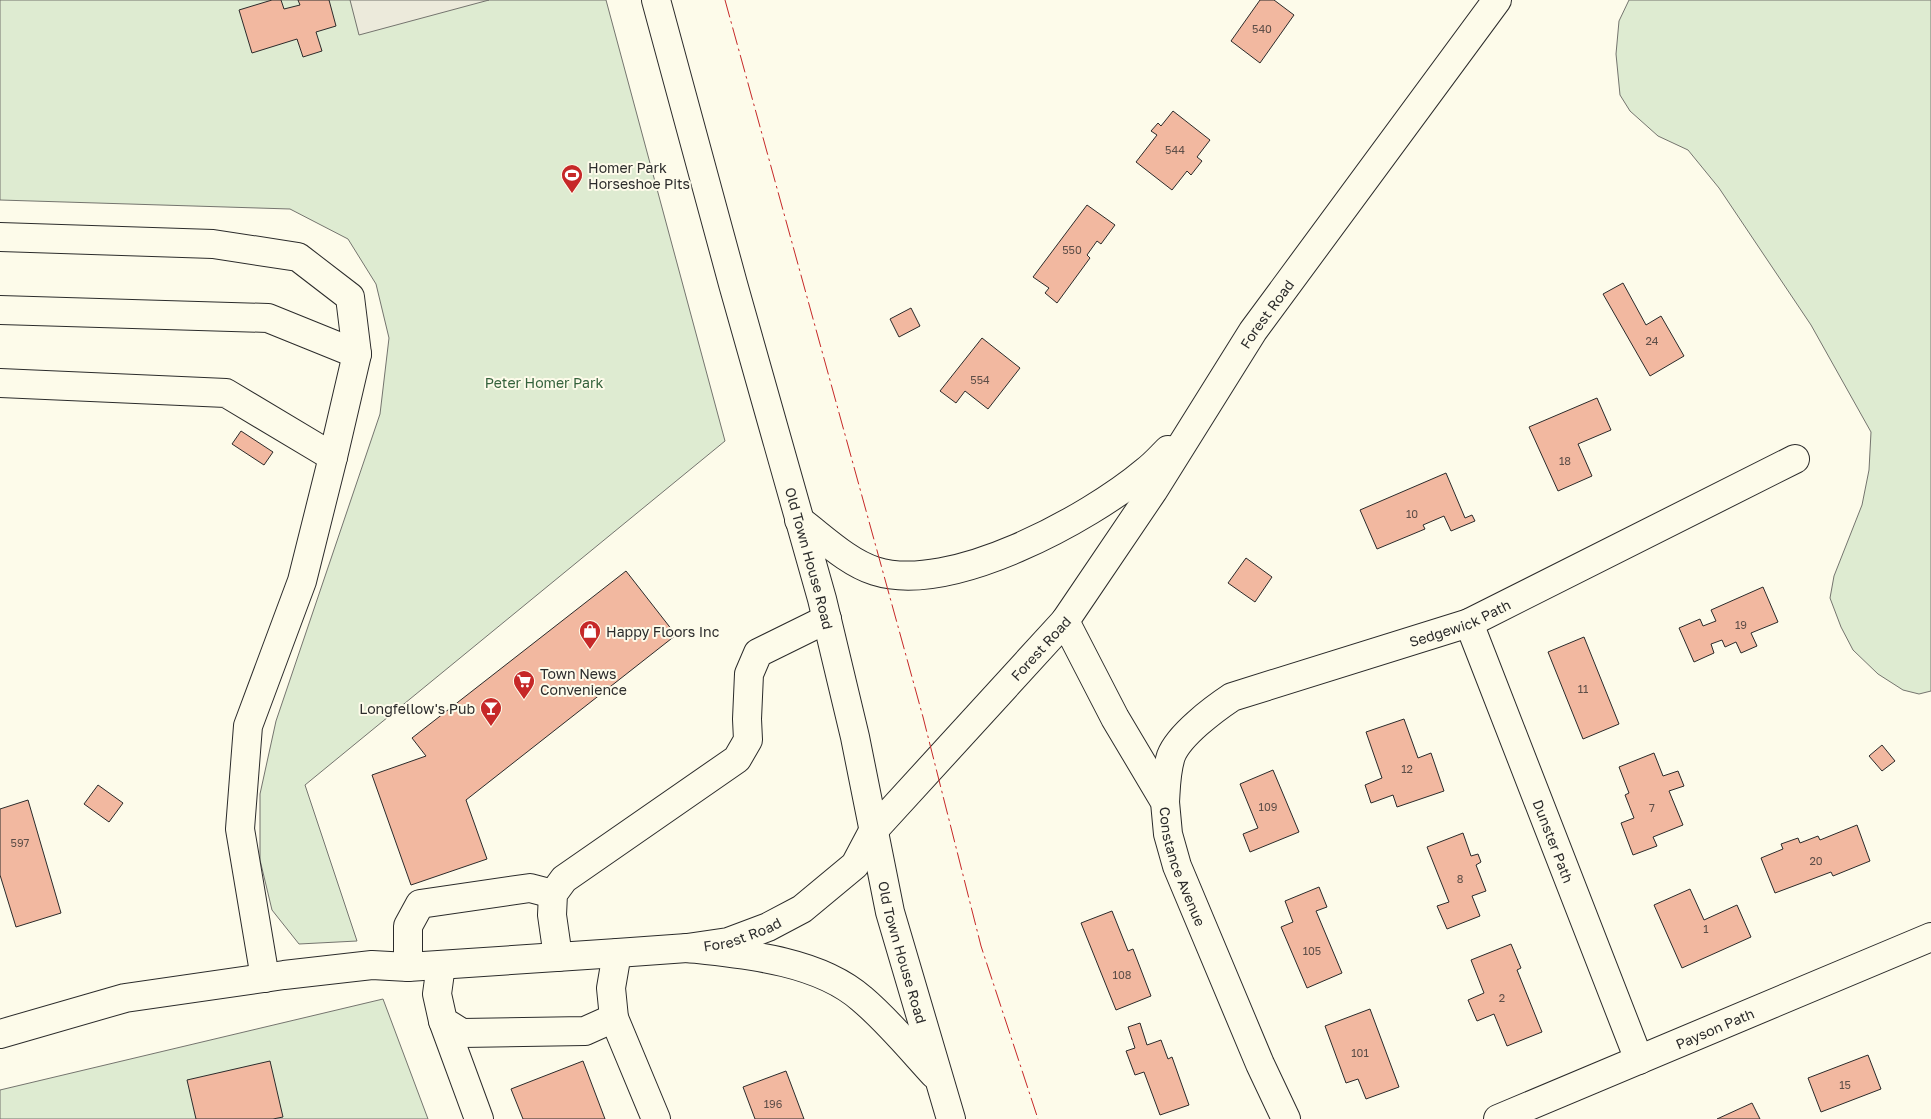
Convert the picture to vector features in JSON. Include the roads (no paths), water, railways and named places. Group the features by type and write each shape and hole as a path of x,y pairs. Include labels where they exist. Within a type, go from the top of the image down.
{"main road":[{"name":"Old Town House Road","path":"656,0 827,619 855,737 890,912 937,1077 951,1119"},
{"name":"Forest Road","path":"6,1028 125,998 372,965 408,967 441,965 687,948 728,942 768,928 802,909 855,865 873,831 1065,621 1153,491 1253,330 1497,0"},
{"path":"0,237 214,244 298,257 350,297 357,354 333,457 302,581 248,726 240,829 265,978"},
{"path":"0,310 268,318 357,354"},
{"path":"0,383 226,392 333,457"},
{"path":"799,520 850,558 874,571 903,577 943,572 989,559 1053,531 1106,500 1146,471 1196,423"},
{"name":"Sedgewick Path","path":"1165,802 1167,773 1172,754 1208,712 1232,697 1468,623 1795,459"},
{"path":"558,957 552,915 553,894 564,880 737,760 748,740 749,674 758,653 827,619"},
{"name":"Constance Avenue","path":"1065,621 1116,718 1165,802 1168,834 1177,866 1260,1064 1286,1119"},
{"name":"Dunster Path","path":"1468,623 1639,1060"},
{"path":"408,967 408,926 420,904 530,888 553,894"},
{"name":"Payson Path","path":"1498,1119 1931,937"},
{"path":"687,948 746,955 801,968 829,978 861,998 937,1077"},
{"path":"617,953 611,988 614,1018 656,1119"},
{"path":"441,965 437,994 443,1021 479,1119"},
{"path":"443,1021 462,1033 585,1032 614,1018"}],"place":[{"name":"Homer Park Horseshoe Pits","path":"572,194"},
{"name":"Happy Floors Inc","path":"590,650"},
{"name":"Town News Convenience","path":"524,700"},
{"name":"Longfellow's Pub","path":"491,727"}],"park label":[{"name":"Peter Homer Park","path":"544,382"}]}
